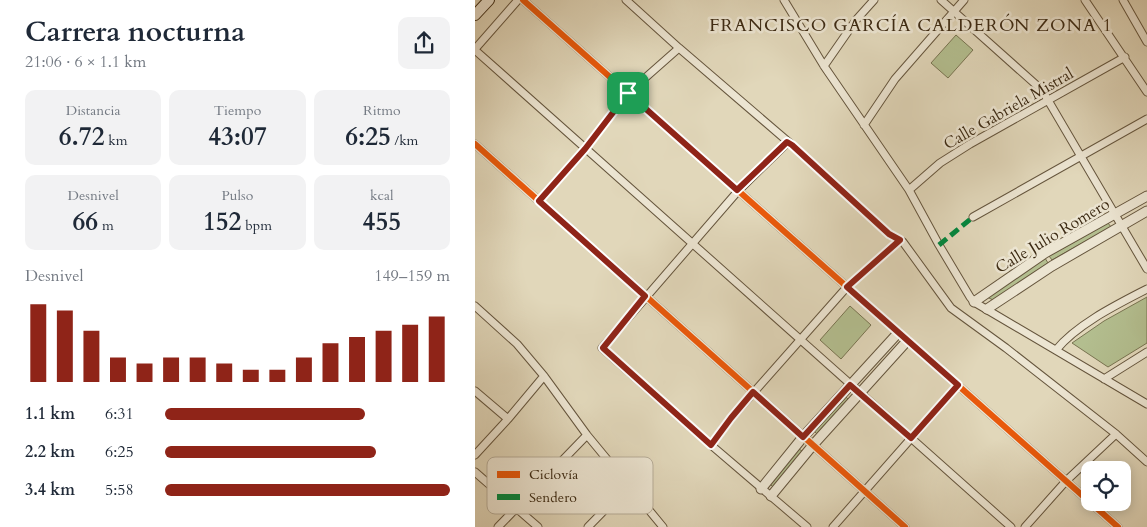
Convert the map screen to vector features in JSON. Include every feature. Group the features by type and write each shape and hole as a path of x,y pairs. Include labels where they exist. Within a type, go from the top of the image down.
{"main road":[{"path":"475,15 489,0"}],"street":[{"path":"518,0 475,50 1011,527"},
{"path":"523,0 1118,527"},
{"path":"626,0 792,145 889,234 903,242 951,308 1006,348 1116,434 1147,462"},
{"path":"784,0 824,66 909,190 939,245 974,302 1147,404"},
{"path":"824,66 856,20 874,0"},
{"path":"941,0 1042,90 1147,269"},
{"path":"864,125 895,79 964,0"},
{"path":"1085,0 1147,92"},
{"path":"1123,0 1147,41"},
{"path":"789,8 794,1"},
{"path":"539,201 585,149 628,93 679,48"},
{"name":"Calle Gabriela Mistral","path":"909,190 947,159 1125,57"},
{"path":"973,217 1147,119"},
{"path":"787,142 737,190 693,244 645,296 603,348 761,489 807,527"},
{"path":"475,144 905,527"},
{"name":"Calle Julio Romero","path":"974,302 1045,253 1147,196"},
{"name":"Calle Julio Romero","path":"987,309 1052,266 1147,211"},
{"path":"711,445 753,392 847,287 900,240"},
{"path":"1056,350 1063,342 1100,314 1147,289"},
{"path":"475,306 517,344 544,376 604,457"},
{"path":"761,489 803,437 898,333"},
{"path":"771,496 860,392 907,341"},
{"path":"1105,379 1147,352"},
{"path":"475,454 508,419 544,376"},
{"path":"833,527 958,385"},
{"path":"475,391 508,419"},
{"path":"1025,527 1065,481 1116,434"},
{"path":"566,457 587,435"},
{"path":"475,472 487,482"},
{"path":"498,527 510,514"},
{"path":"524,514 538,527"},
{"path":"588,527 600,514"},
{"path":"652,514 663,527"}],"green space":[{"path":"956,35 973,50 948,78 931,63"},
{"path":"1108,223 1111,227 1052,260 1049,256"},
{"path":"1045,258 1048,263 993,300 987,297"},
{"path":"1147,297 1147,343 1108,367 1072,343 1104,321"},
{"path":"850,306 871,325 841,359 820,340"},
{"path":"845,396 848,399 817,434 814,431"},
{"path":"799,449 802,451 773,487 770,484"}],"marked path":[{"path":"939,245 973,217"}],"cycle path":[{"path":"523,0 1118,527"},
{"path":"475,144 905,527"}],"district":[{"name":"FRANCISCO GARCÍA CALDERÓN ZONA 1","path":"911,25"}],"route":[{"path":"628,93 737,190 787,142 889,234 900,240 847,287 958,385 911,438 850,385 803,437 753,392 711,445 603,348 645,296 539,201 585,149 628,93"}]}
